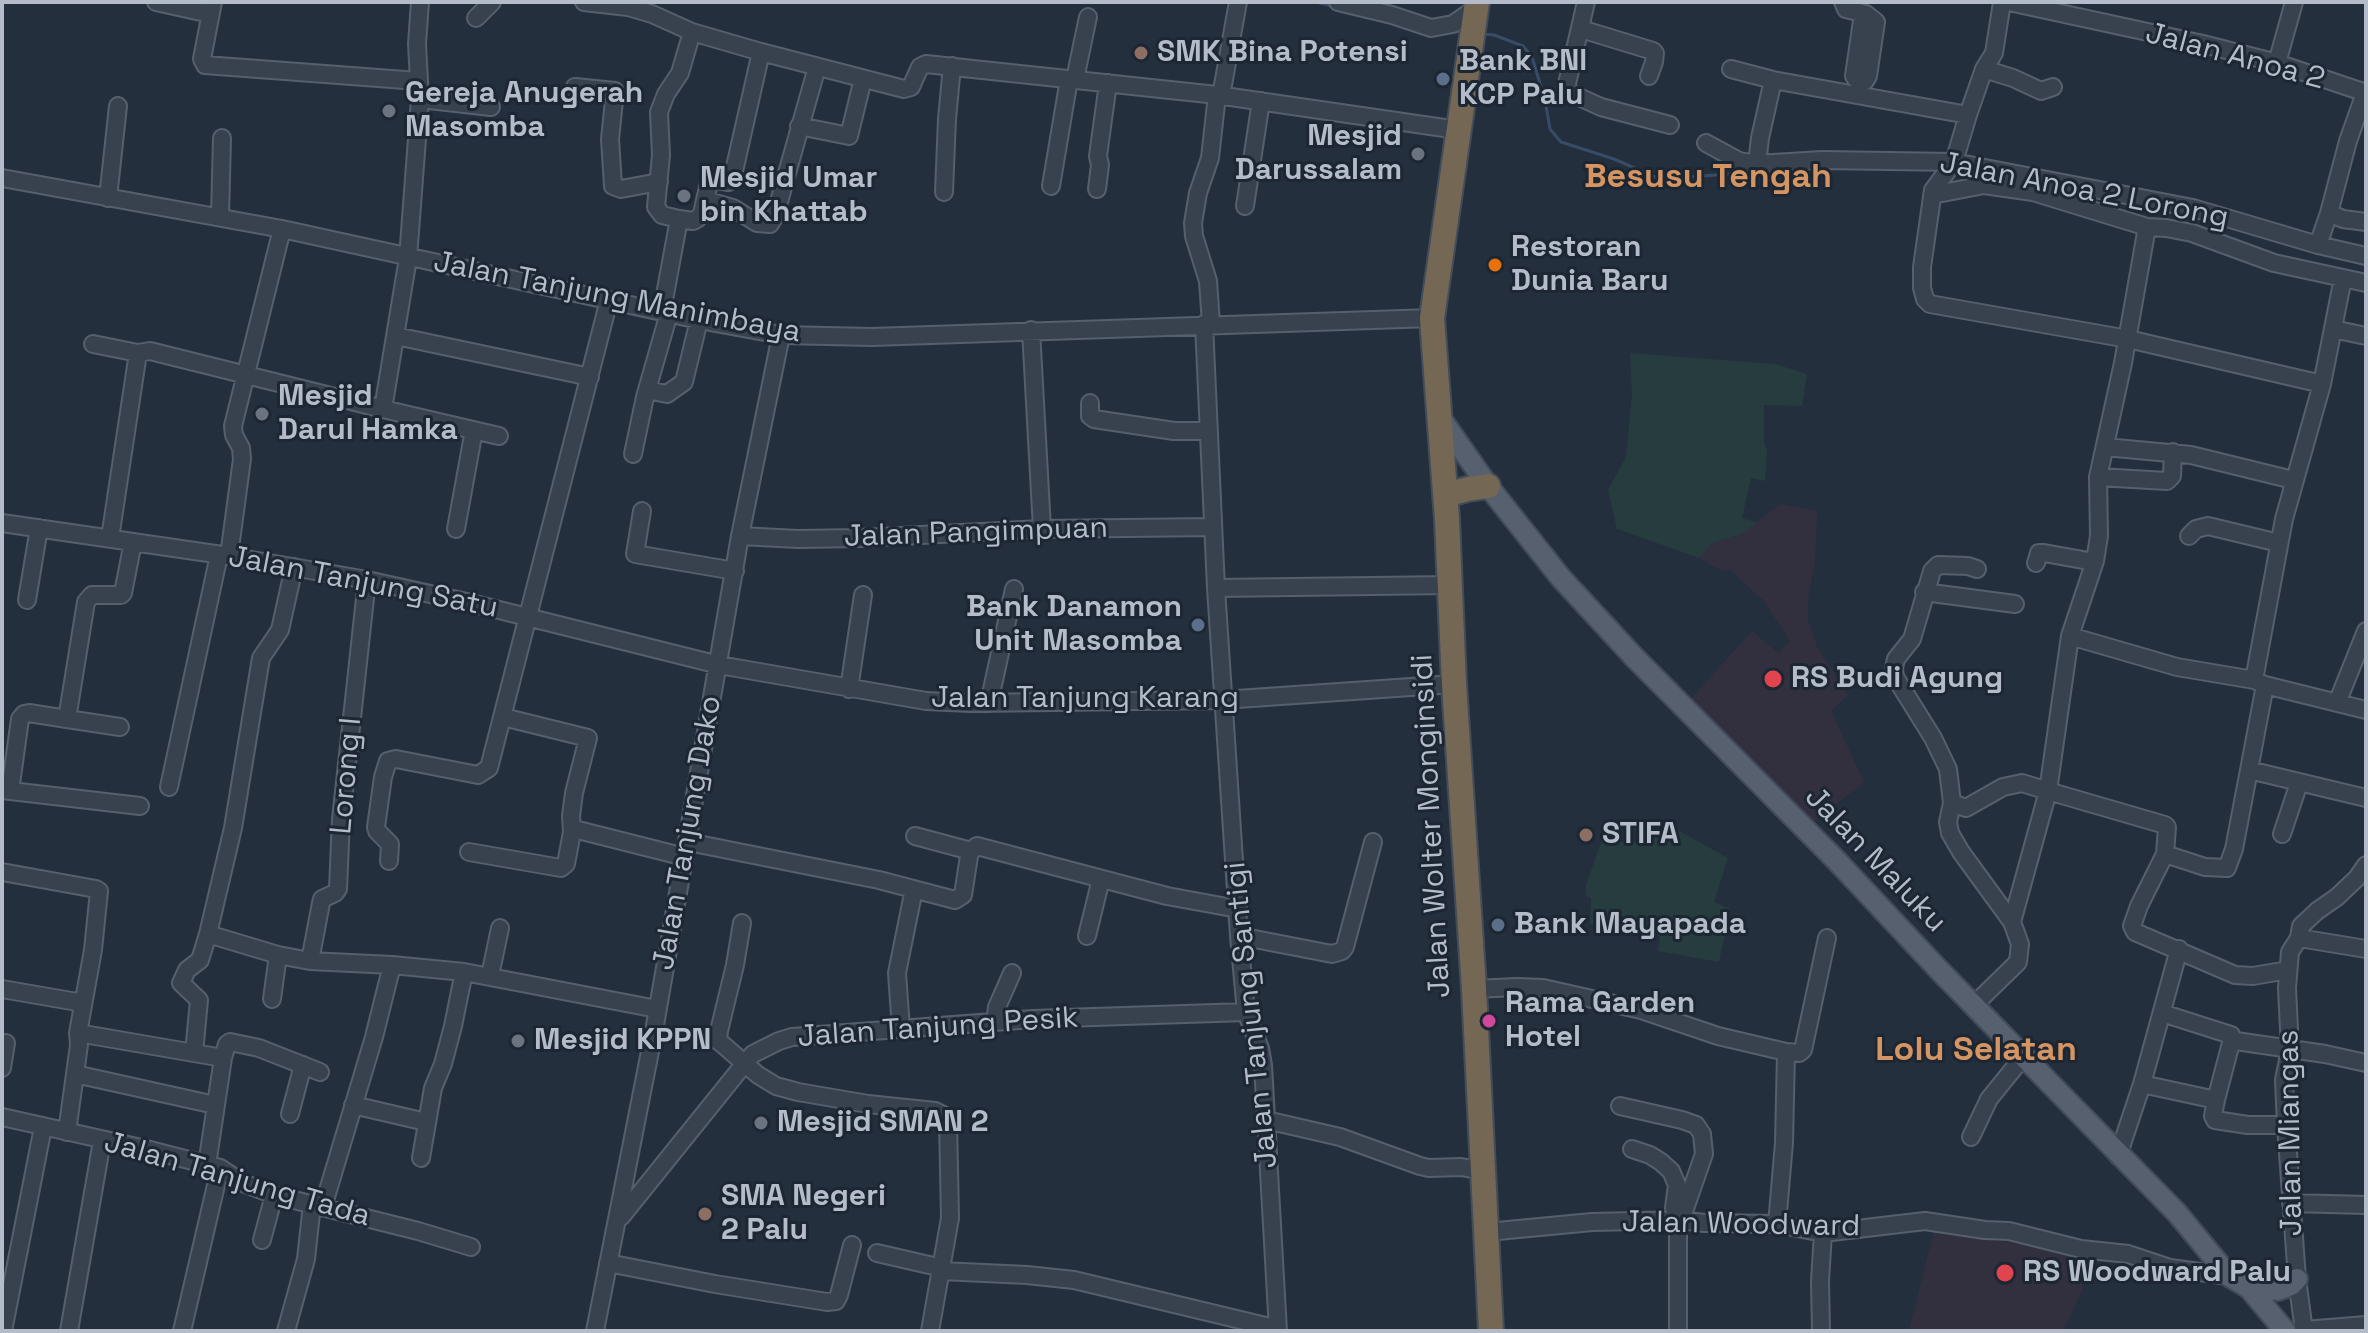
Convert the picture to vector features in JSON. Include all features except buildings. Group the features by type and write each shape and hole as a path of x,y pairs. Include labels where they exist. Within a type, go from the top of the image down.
{"highway":[{"name":"Jalan Wolter Monginsidi","path":"1476,9 1432,318 1474,989 1491,1331"},
{"path":"1445,495 1488,486"}],"main road":[{"name":"Jalan Maluku","path":"1439,416 1540,555 1623,646 1847,871 2118,1156 2177,1213 2229,1276 2249,1288 2285,1331"},
{"path":"2249,1288 2278,1290 2297,1279"}],"street":[{"path":"156,2 212,8 202,59 205,65 418,81"},
{"path":"383,409 408,258 420,99 417,44 420,2"},
{"path":"476,18 492,2"},
{"path":"584,2 640,10 692,32 908,89 924,64 952,66 1219,95 1458,130"},
{"path":"1223,700 1212,527 1208,281 1193,223 1198,193 1210,158 1238,2"},
{"path":"1338,2 1431,28 1453,24 1476,9"},
{"path":"1586,2 1566,88 1568,92 1601,107 1670,125"},
{"path":"1843,2 1849,11 1863,14"},
{"path":"2002,2 1994,53 1984,69 1954,162 1933,192 1922,267 1925,299 1930,304 2128,339 2322,384"},
{"name":"Jalan Anoa 2","path":"2009,2 2203,44 2277,63 2366,93"},
{"path":"2277,63 2294,2"},
{"path":"1051,186 1088,17"},
{"path":"1581,29 1653,51 1654,62 1649,76"},
{"path":"692,32 680,73 659,112 662,139 656,207 662,215 696,220 702,214 710,179 732,180 761,52"},
{"path":"944,192 952,66"},
{"path":"705,200 733,208 757,223 770,224 775,216 817,67"},
{"path":"1731,69 1773,80 1968,115"},
{"path":"1984,69 2041,91 2053,87"},
{"path":"799,126 849,136 863,79"},
{"path":"1757,164 1773,80"},
{"path":"1097,189 1098,156 1108,83"},
{"path":"572,96 575,87 614,90 610,139 614,188 659,182"},
{"path":"2318,245 2348,141 2366,93"},
{"path":"420,99 491,107"},
{"path":"1245,206 1261,101"},
{"path":"108,198 118,106"},
{"path":"220,217 222,138"},
{"name":"Jalan Anoa 2 Lorong","path":"1706,143 1739,161 1757,164 1822,160 1954,162 2193,208 2366,256"},
{"name":"Jalan Tanjung Manimbaya","path":"2,178 282,229 781,335 872,337 1432,318"},
{"path":"1933,192 1984,185 2033,192 2147,227 2192,233 2274,263 2366,283"},
{"path":"2329,213 2343,219 2366,222"},
{"path":"633,454 666,312 679,219"},
{"path":"2012,922 2048,791 2070,636 2094,562 2099,536 2098,477 2128,339 2147,227"},
{"path":"169,787 224,556 242,459 233,426 282,229"},
{"path":"2165,854 2205,867 2227,868 2234,849 2249,770 2279,543 2293,480 2322,384 2343,278"},
{"path":"389,861 390,844 376,827 388,761 396,759 482,774 489,768 609,300"},
{"path":"647,390 667,394 684,382 699,320"},
{"path":"2333,329 2366,336"},
{"path":"1031,330 1042,529"},
{"name":"Jalan Tanjung Dako","path":"595,1331 657,1009 740,536 781,335"},
{"path":"396,336 590,377"},
{"path":"93,344 138,353 150,351 499,436"},
{"path":"110,538 138,353"},
{"path":"1090,403 1090,416 1094,419 1174,431 1209,431"},
{"path":"456,529 474,430"},
{"path":"2105,447 2216,459 2293,480"},
{"path":"2098,477 2167,481 2172,476 2173,452"},
{"path":"642,511 635,554 735,571"},
{"name":"Jalan Tanjung Satu","path":"2,523 367,580 527,616 719,665"},
{"path":"2189,536 2196,529 2208,526 2279,543"},
{"name":"Jalan Pangimpuan","path":"740,536 798,539 1042,529 1212,527"},
{"path":"27,600 39,528"},
{"path":"67,719 86,602 92,595 123,593 133,542"},
{"path":"2036,563 2039,553 2094,562"},
{"path":"1959,805 1948,769 1933,738 1895,677 1894,668 1896,659 1912,639 1932,571 1938,565 1977,569"},
{"path":"194,1053 199,1000 181,983 187,970 200,960 208,934 242,781 261,658 280,630 294,567"},
{"name":"Lorong I","path":"310,961 322,899 338,889 341,819 367,580"},
{"path":"1216,588 1450,585"},
{"path":"989,703 1014,589"},
{"path":"1924,592 2015,604"},
{"path":"849,689 863,595"},
{"path":"2337,703 2366,631"},
{"path":"2070,636 2177,667 2260,682 2366,710"},
{"name":"Jalan Tanjung Karang","path":"719,665 926,701 989,703 1223,700 1454,684"},
{"name":"Jalan Tanjung Santigi","path":"1223,700 1246,1012 1263,1065 1278,1330"},
{"path":"120,727 29,713 22,716 6,791 140,806"},
{"path":"469,852 561,868 566,864 574,793 588,738 503,717"},
{"path":"2249,770 2366,798"},
{"path":"1974,1005 2018,962 2020,944 2012,922 1961,852 1948,826 1959,805 2003,787 2022,783 2167,827 2165,854 2139,906 2132,926 2135,932 2235,975 2253,976 2288,970"},
{"path":"2282,834 2299,783"},
{"path":"572,832 578,830 879,880 955,900 963,895 971,851 977,846 1167,896 1238,909"},
{"path":"915,836 971,851"},
{"path":"1239,936 1332,954 1342,951 1373,842"},
{"name":"Jalan Miangas","path":"2304,1331 2297,1279 2284,1080 2290,1050 2287,988 2290,952 2299,938 2301,926 2337,897 2366,865"},
{"path":"2,872 98,889 93,950 78,1033 67,1132"},
{"path":"1087,936 1101,879"},
{"path":"901,1029 897,973 914,889"},
{"path":"742,923 718,1037 721,1043 758,1075 776,1086 868,1104 935,1111 948,1121 950,1204 930,1331"},
{"path":"490,976 500,928"},
{"path":"208,934 310,961 464,972 657,1009"},
{"path":"1474,989 1543,988 1641,1010 1718,1036 1799,1053 1803,1050 1827,938"},
{"path":"2299,938 2366,949"},
{"path":"2118,1156 2142,1084 2179,949"},
{"path":"272,999 278,955"},
{"path":"286,1331 317,1205 353,1105 392,965"},
{"path":"421,1158 433,1088 443,1064 464,972"},
{"path":"995,1022 997,1007 1012,973"},
{"path":"2,990 83,1003"},
{"name":"Jalan Tanjung Pesik","path":"617,1222 745,1063 769,1044 792,1037 995,1022 1246,1012"},
{"path":"2162,1013 2231,1035 2216,1100 2215,1120 2248,1125 2286,1125"},
{"path":"78,1033 223,1058"},
{"path":"2232,1039 2366,1063"},
{"path":"2,1068 6,1043"},
{"path":"182,1331 213,1166 215,1105 227,1044 259,1048 320,1072"},
{"path":"1777,1224 1784,1143 1786,1052"},
{"path":"1971,1137 1989,1099 2023,1057"},
{"path":"290,1114 303,1065"},
{"path":"75,1074 215,1105"},
{"path":"2142,1084 2216,1100"},
{"path":"353,1105 426,1122"},
{"path":"1620,1106 1682,1120 1696,1125 1702,1134 1704,1154 1680,1220 1678,1331"},
{"name":"Jalan Tanjung Tada","path":"2,1117 213,1166 243,1183 274,1195 471,1247"},
{"path":"1266,1120 1352,1140 1420,1166 1483,1171"},
{"path":"3,1331 6,1284 43,1127"},
{"path":"69,1331 102,1141"},
{"path":"1632,1149 1650,1155 1671,1171 1677,1185 1674,1208 1680,1220"},
{"path":"262,1240 274,1195"},
{"path":"2291,1203 2366,1205"},
{"name":"Jalan Woodward","path":"1487,1232 1592,1222 1680,1220 1777,1224 1823,1233 1925,1221 2009,1231 2081,1249 2128,1254 2170,1268 2229,1276"},
{"path":"1821,1331 1823,1233"},
{"path":"608,1263 827,1302 836,1301 839,1295 852,1245"},
{"path":"877,1253 942,1270 1074,1280 1278,1330"},
{"path":"2304,1331 2366,1325"}],"shaded area":[{"name":"RS Budi Agung","path":"1781,504 1817,511 1808,620 1817,647 1848,695 1831,711 1864,782 1813,822 1690,700 1752,631 1778,653 1790,641 1764,601 1730,570 1722,571 1699,558 1712,543 1739,535"},
{"name":"RS Woodward Palu","path":"1934,1231 2090,1255 2082,1290 2063,1331 1909,1331"}],"green space":[{"path":"1630,353 1775,364 1807,374 1802,406 1764,405 1765,481 1751,478 1742,518 1757,523 1739,535 1712,543 1699,558 1617,529 1608,490 1626,457 1632,395"},
{"path":"1659,820 1728,858 1714,902 1730,909 1719,962 1658,951 1660,937 1590,924 1591,898 1585,895 1586,885 1602,840 1650,844"}],"waterway":[{"path":"1316,2 1332,6"},
{"path":"1481,34 1494,35 1523,46 1532,57 1550,129 1561,142 1614,159 1660,179 1800,169"},
{"path":"2348,260 2366,265"}],"place":[{"name":"SMK Bina Potensi","path":"1141,53"},
{"name":"Bank BNI KCP Palu","path":"1443,79"},
{"name":"Gereja Anugerah Masomba","path":"389,111"},
{"name":"Mesjid Darussalam","path":"1418,154"},
{"name":"Mesjid Umar bin Khattab","path":"684,196"},
{"name":"Restoran Dunia Baru","path":"1495,265"},
{"name":"Mesjid Darul Hamka","path":"262,414"},
{"name":"Bank Danamon Unit Masomba","path":"1198,625"},
{"name":"RS Budi Agung","path":"1773,679"},
{"name":"STIFA","path":"1586,835"},
{"name":"Bank Mayapada","path":"1498,925"},
{"name":"Rama Garden Hotel","path":"1489,1021"},
{"name":"Mesjid KPPN","path":"518,1041"},
{"name":"Mesjid SMAN 2","path":"761,1123"},
{"name":"SMA Negeri 2 Palu","path":"705,1214"},
{"name":"RS Woodward Palu","path":"2005,1273"}],"district":[{"name":"Besusu Tengah","path":"1708,178"},
{"name":"Lolu Selatan","path":"1976,1051"}]}
